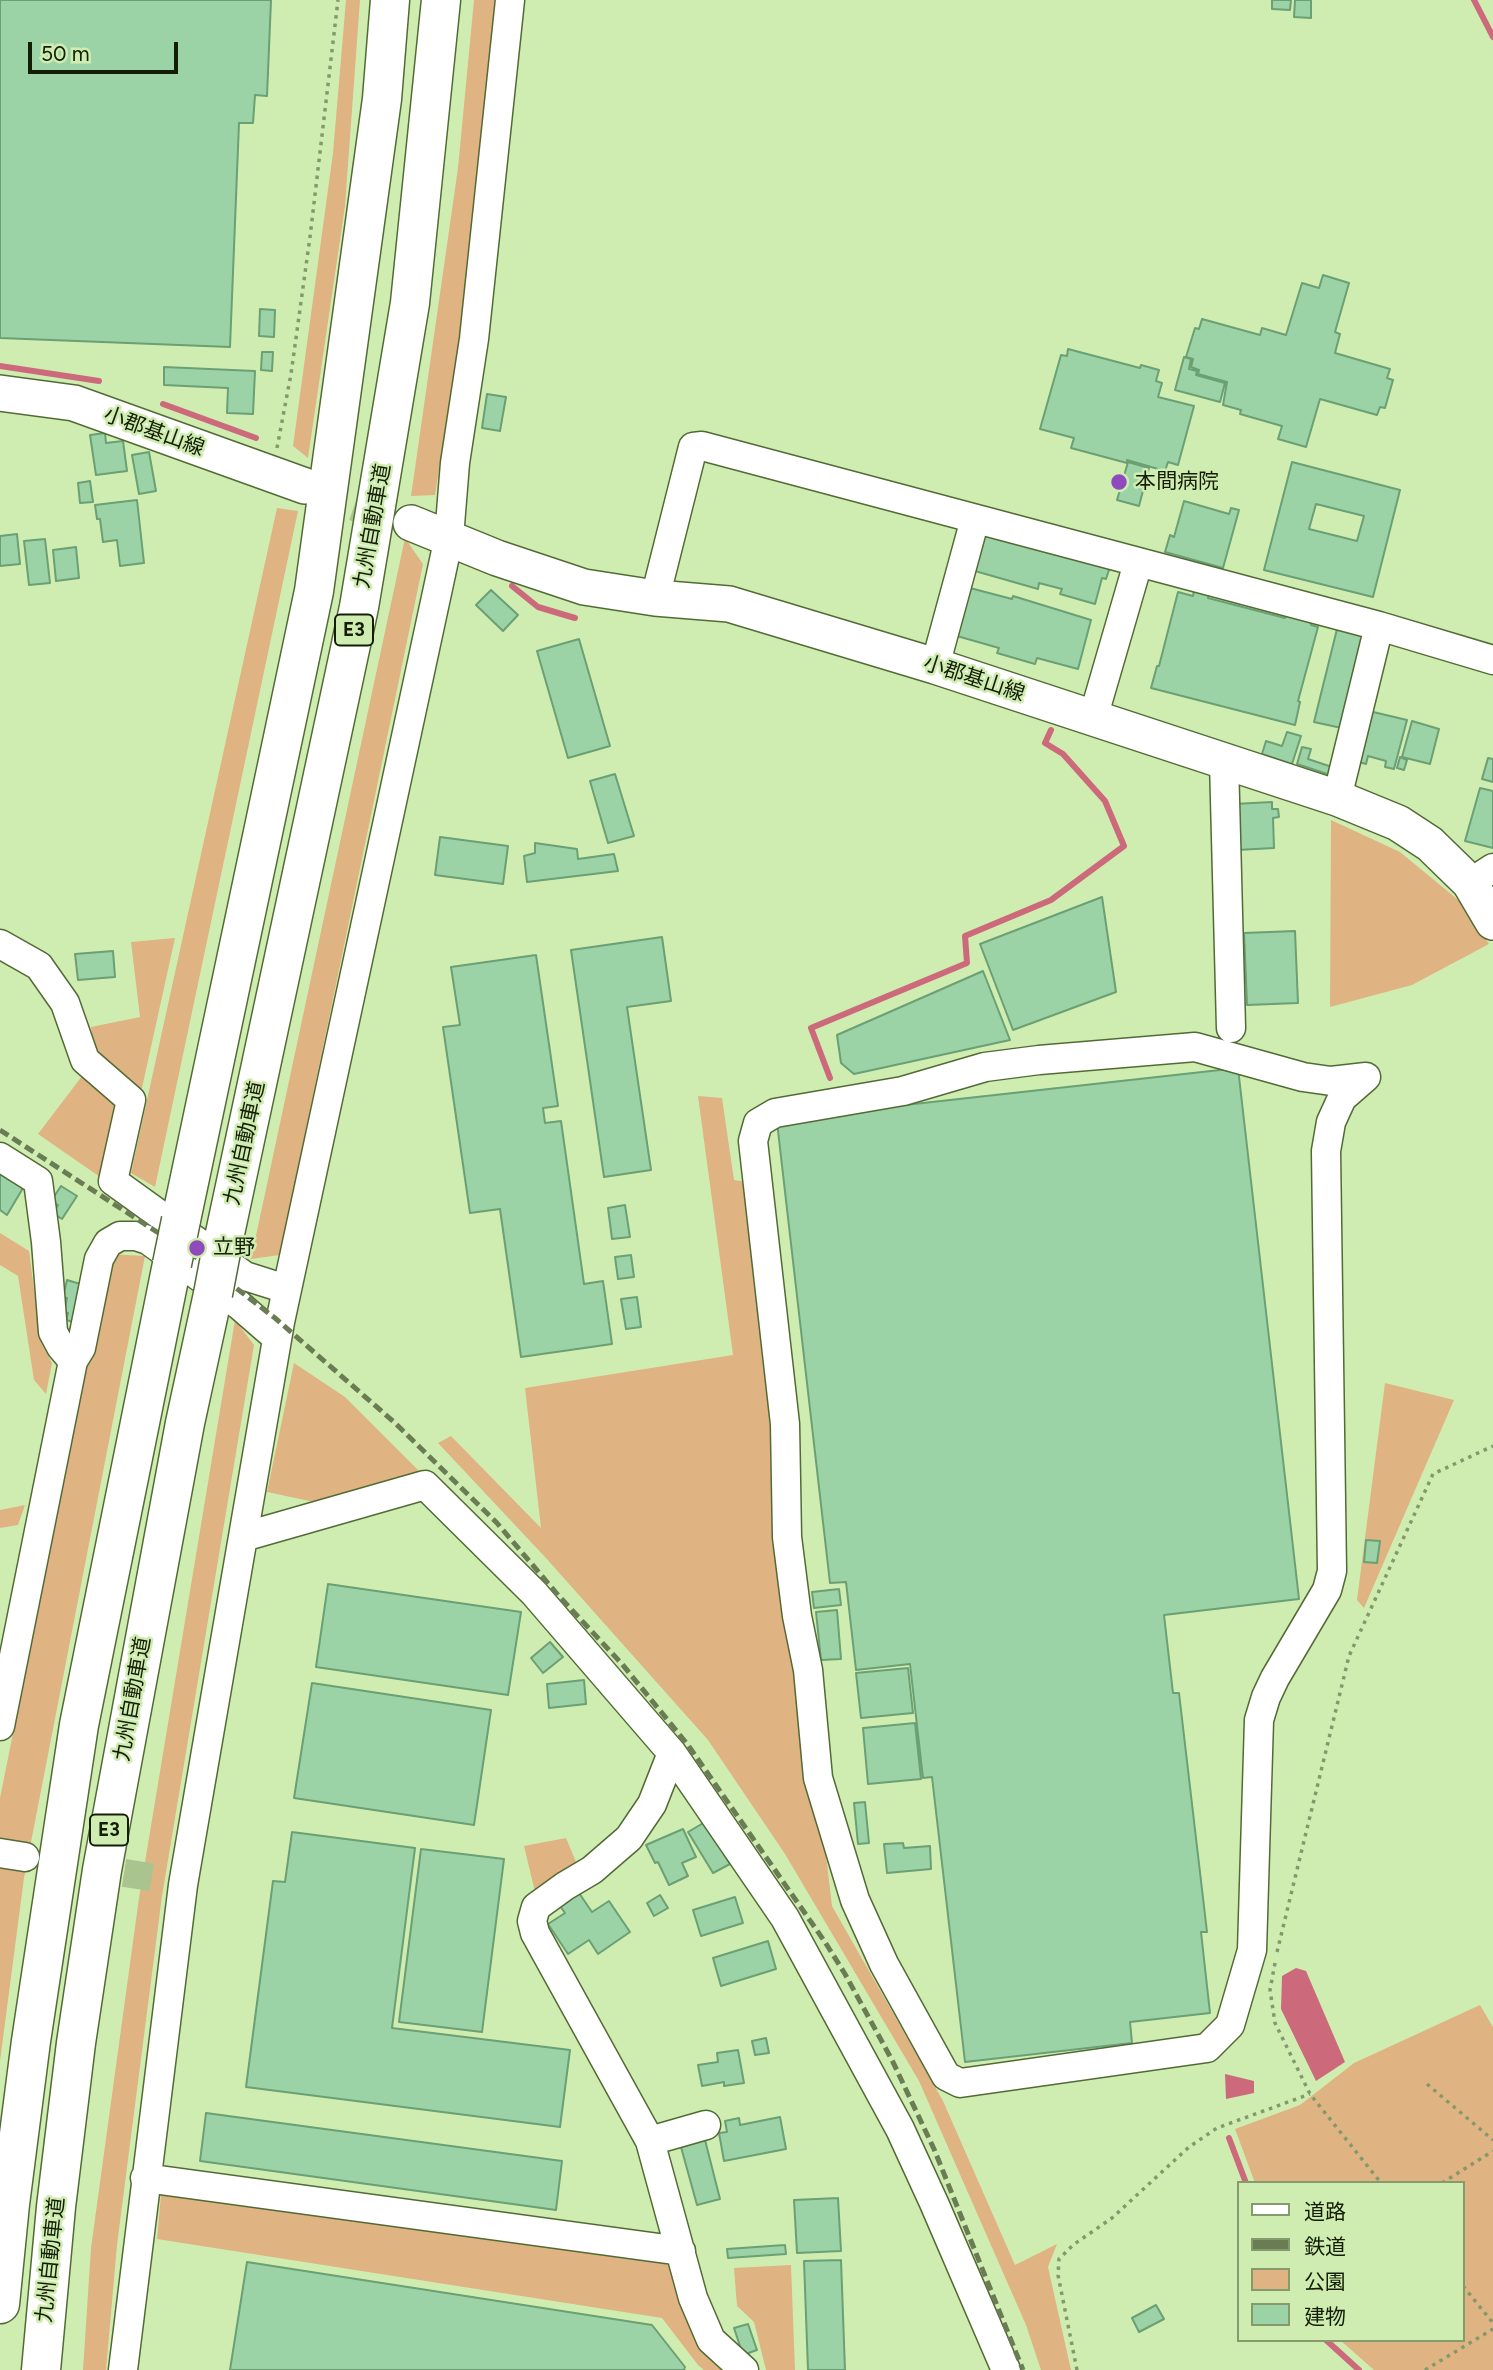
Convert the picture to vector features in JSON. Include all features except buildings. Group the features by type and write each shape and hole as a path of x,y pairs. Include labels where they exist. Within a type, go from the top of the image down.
{"highway":[{"name":"E3","path":"0,2304 31,2041 79,1725 181,1220 314,591 379,127 390,0"},
{"name":"九州自動車道","path":"41,2370 56,2207 76,2043 103,1870 185,1423 359,607 410,303 441,0"}],"main road":[{"name":"小郡基山線","path":"0,393 74,403 305,486"},
{"name":"小郡基山線","path":"411,523 497,558 584,587 655,598 729,604 935,666 1337,798 1398,823 1430,844 1486,873 1493,922"}],"street":[{"path":"123,2370 145,2178 173,1882 243,1537 286,1289 449,537 455,463 476,325 510,0"},
{"path":"655,598 693,447 702,446 1380,626 1493,660"},
{"path":"935,666 975,519"},
{"path":"1093,718 1138,563"},
{"path":"1337,798 1380,626"},
{"path":"1224,761 1231,1028"},
{"path":"0,944 38,966 65,1003 85,1060 131,1100 113,1181 245,1276 286,1289"},
{"path":"1195,1047 1303,1077 1331,1081 1366,1077 1342,1098 1331,1122 1326,1151 1332,1571 1327,1590 1275,1678 1259,1720 1252,1950 1230,2025 1207,2048 960,2082 952,2080 946,2076 884,1964 855,1900 818,1778 808,1670 796,1616 787,1537 785,1424 753,1141 758,1124 775,1113 903,1091 985,1067 1128,1052 1195,1047"},
{"path":"0,1157 38,1181 53,1332 73,1361"},
{"path":"0,1726 73,1361 81,1348 99,1259 108,1243 120,1236 136,1236 148,1240 239,1305 277,1338"},
{"path":"243,1537 425,1485 534,1593 672,1753 785,1918 900,2129 1006,2370"},
{"path":"672,1753 652,1804 629,1838 592,1870 536,1907 533,1921 535,1933 650,2141 693,2298 711,2340 744,2370"},
{"path":"650,2141 706,2125"},
{"path":"145,2178 681,2251"}],"path":[{"path":"272,474 291,374 338,0"},
{"path":"1379,2181 1310,2094 1275,2023 1270,1990 1285,1917 1349,1657 1433,1474 1493,1446"},
{"path":"1427,2084 1493,2140"},
{"path":"1077,2370 1058,2275 1059,2259 1073,2245 1112,2218 1189,2147 1217,2127 1310,2094"},
{"path":"1445,2181 1493,2151"},
{"path":"1465,2288 1493,2323"},
{"path":"1425,2370 1493,2329"}],"green space":[{"path":"346,0 360,0 345,206 308,458 293,446 333,153"},
{"path":"474,0 498,0 484,181 435,495 411,496 458,168"},
{"path":"277,508 298,511 155,1187 131,1173"},
{"path":"405,538 423,564 280,1255 251,1259"},
{"path":"1331,820 1400,852 1462,903 1489,944 1412,985 1330,1007"},
{"path":"175,938 140,1097 103,1179 38,1134 95,1059 91,1027 140,1017 131,942"},
{"path":"698,1096 722,1098 734,1180 747,1182 832,1906 943,2101 1015,2265 1057,2244 1048,2267 1071,2370 1041,2370 1026,2325 919,2081 785,1854 708,1740 545,1557 438,1443 451,1436 541,1528 525,1388 733,1355"},
{"path":"0,1233 29,1251 41,1343 52,1363 46,1394 34,1380 18,1276 0,1265"},
{"path":"109,1254 145,1256 24,1878 0,2061 0,1798"},
{"path":"235,1320 254,1345 162,1896 117,2245 106,2370 83,2370 91,2248 139,1898"},
{"path":"294,1363 345,1397 422,1474 319,1503 267,1492"},
{"path":"1385,1383 1454,1400 1364,1608 1357,1600"},
{"path":"25,1505 18,1525 0,1528 0,1510"},
{"path":"566,1838 579,1869 536,1896 524,1846"},
{"path":"1480,2005 1493,2027 1493,2370 1374,2370 1342,2342 1465,2342 1465,2181 1254,2181 1235,2129 1300,2105 1354,2063"},
{"path":"170,2190 663,2262 677,2272 730,2370 704,2370 662,2318 157,2239 161,2195"},
{"path":"791,2265 795,2370 766,2370 754,2322 737,2306 734,2268"}],"shaded area":[{"path":"1296,1968 1306,1971 1345,2062 1316,2081 1281,2009 1282,1976"},
{"path":"1225,2074 1254,2081 1254,2093 1226,2099"}],"waterway":[{"path":"1474,0 1493,37"},
{"path":"0,366 99,381"},
{"path":"163,404 256,438"},
{"path":"512,586 538,607 575,618"},
{"path":"830,1078 811,1028 967,963 965,936 1051,900 1124,846 1105,801 1063,754 1045,743 1051,730"},
{"path":"1229,2138 1245,2181"},
{"path":"1328,2342 1359,2370"}],"tunnel":[{"path":"305,486 411,523"},
{"path":"41,1860 163,1879"}],"railway":[{"path":"0,1130 197,1258 275,1318 394,1422 497,1523 558,1595 622,1664 688,1745 845,1974 892,2060 934,2149 1023,2370"}],"place":[{"name":"本間病院","path":"1119,482"},
{"name":"立野","path":"197,1248"}]}
